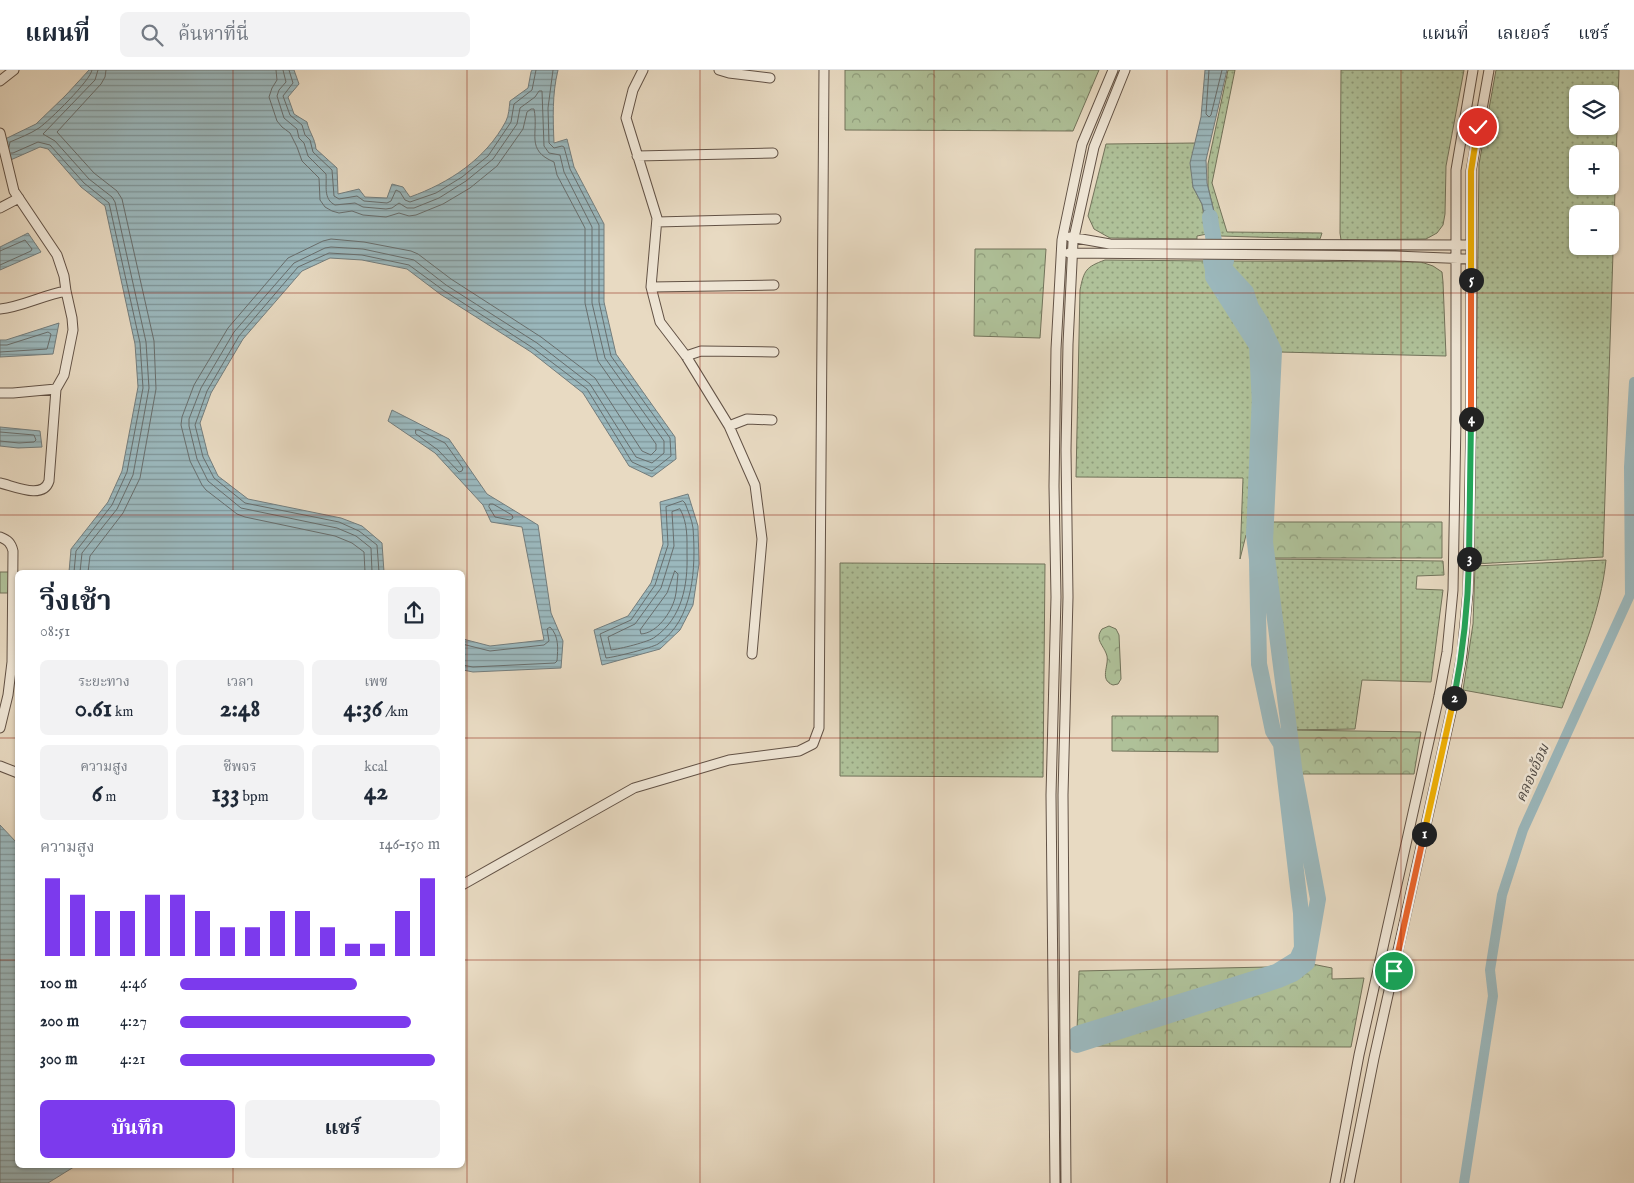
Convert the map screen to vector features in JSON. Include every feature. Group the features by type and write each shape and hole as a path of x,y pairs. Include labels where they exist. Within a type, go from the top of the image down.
{"street":[{"path":"0,81 14,70"},
{"path":"643,70 633,90 626,118 657,218 651,287 660,322 686,356 730,426 755,485 762,539 752,654"},
{"path":"719,70 770,78"},
{"path":"465,883 634,788 729,760 799,751 813,744 820,728 824,70"},
{"path":"1055,1183 1051,795 1056,596 1054,486 1056,350 1063,236 1082,144 1112,70"},
{"path":"1066,1183 1063,795 1068,596 1066,432 1073,253 1074,238 1094,147 1125,70"},
{"path":"1334,1183 1359,1055 1439,696 1447,652 1453,590 1456,428 1456,170 1473,70"},
{"path":"1349,1183 1374,1058 1450,718 1462,654 1468,591 1470,527 1471,171 1489,70"},
{"path":"0,484 27,490 42,490 47,487 56,389 64,374 73,330 64,276 57,255 14,190 1,137"},
{"path":"637,156 773,153"},
{"path":"0,208 19,198"},
{"path":"657,222 776,219"},
{"path":"1063,236 1110,244 1206,250"},
{"path":"1061,253 1470,245"},
{"path":"1234,250 1471,259"},
{"path":"651,287 774,285"},
{"path":"0,309 10,308 50,294 66,291"},
{"path":"686,356 702,351 774,352"},
{"path":"0,393 56,389"},
{"path":"730,426 747,419 772,420"},
{"path":"0,537 12,545 13,551 12,662 8,695 0,728"},
{"path":"0,766 15,772"}],"green space":[{"path":"845,70 1099,70 1073,131 845,130"},
{"path":"1228,70 1235,70 1212,183 1227,232 1322,233 1320,239 1220,236 1208,187 1208,164"},
{"path":"1341,70 1464,70 1446,166 1443,225 1437,233 1426,239 1341,240"},
{"path":"1496,70 1619,70 1619,85 1569,85 1569,135 1617,135 1617,145 1569,145 1569,195 1615,195 1615,205 1569,205 1569,255 1613,255 1603,557 1474,564 1479,164"},
{"path":"1195,143 1193,187 1202,204 1207,234 1197,236 1197,239 1110,238 1094,229 1088,216 1106,144"},
{"path":"975,249 1046,249 1040,338 974,336"},
{"path":"1105,260 1211,261 1213,277 1257,346 1254,529 1246,535 1240,559 1243,478 1076,477 1080,290 1087,270"},
{"path":"1227,261 1421,262 1433,266 1442,272 1446,356 1279,352 1268,338 1251,307 1246,292 1225,268"},
{"path":"1269,522 1442,522 1442,558 1269,558"},
{"path":"1269,559 1443,561 1444,575 1417,576 1416,589 1443,590 1431,682 1362,680 1355,729 1290,730"},
{"path":"1606,560 1594,617 1562,708 1463,690 1473,624 1475,566"},
{"path":"840,563 1045,564 1043,777 840,776"},
{"path":"0,572 9,572 8,593 0,593"},
{"path":"1109,626 1116,629 1119,635 1121,679 1118,684 1113,685 1106,680 1107,656 1099,639 1102,629"},
{"path":"1112,716 1218,716 1218,752 1112,751"},
{"path":"1290,730 1421,732 1414,774 1297,774"},
{"path":"1302,948 1297,959 1279,972 1077,1031 1079,971 1268,967 1290,961"},
{"path":"1307,963 1332,968 1332,979 1364,978 1351,1047 1079,1046 1275,981 1293,974"}],"water":[{"path":"89,70 294,70 299,84 288,97 294,114 307,122 316,149 337,168 338,194 359,189 365,197 387,198 392,184 403,187 410,197 439,185 452,177 488,147 498,135 507,119 510,101 528,88 532,70 558,70 554,97 554,143 567,139 574,167 604,224 604,302 616,354 675,437 676,459 652,477 629,466 583,393 531,352 440,294 407,269 362,260 330,258 302,271 243,339 211,393 200,423 208,455 218,476 248,499 341,518 362,526 382,543 384,570 69,570 71,549 108,502 122,471 138,387 135,344 105,206 81,187 48,149 40,147 6,162 3,140 36,124"},
{"path":"1205,70 1227,70 1206,160 1207,183 1220,237 1206,237 1206,222 1202,204 1193,187 1190,163 1201,117"},
{"path":"28,233 41,252 0,270 0,247"},
{"path":"59,323 53,354 0,357 0,340 6,340"},
{"path":"392,410 449,439 487,494 538,525 551,613 563,641 561,668 473,672 465,670 465,640 490,646 544,640 522,527 491,522 483,505 435,453 388,421"},
{"path":"0,427 40,431 42,447 18,448 0,446"},
{"path":"688,494 698,526 699,564 693,605 680,630 660,649 602,665 594,630 628,616 651,583 663,544 660,502"},
{"path":"0,825 15,841 15,1168 72,1168 48,1183 0,1183"}],"waterway":[{"path":"1210,217 1211,225 1221,279 1262,347 1254,535 1257,559 1259,664 1273,731 1281,744 1301,913 1302,948 1297,959 1276,972 1077,1034 1077,1045 1279,980 1293,974 1307,963 1318,899 1295,775 1265,542 1274,351 1251,307 1246,292 1223,267 1226,261 1211,261 1213,277 1257,346 1260,405"},
{"name":"คลองอ้อม","path":"1464,1183 1493,996 1490,970 1502,895 1523,830 1630,595 1629,467 1634,382"}],"route":[{"path":"1394,971 1454,699 1462,654 1468,591 1470,527 1471,171 1478,127"}]}
